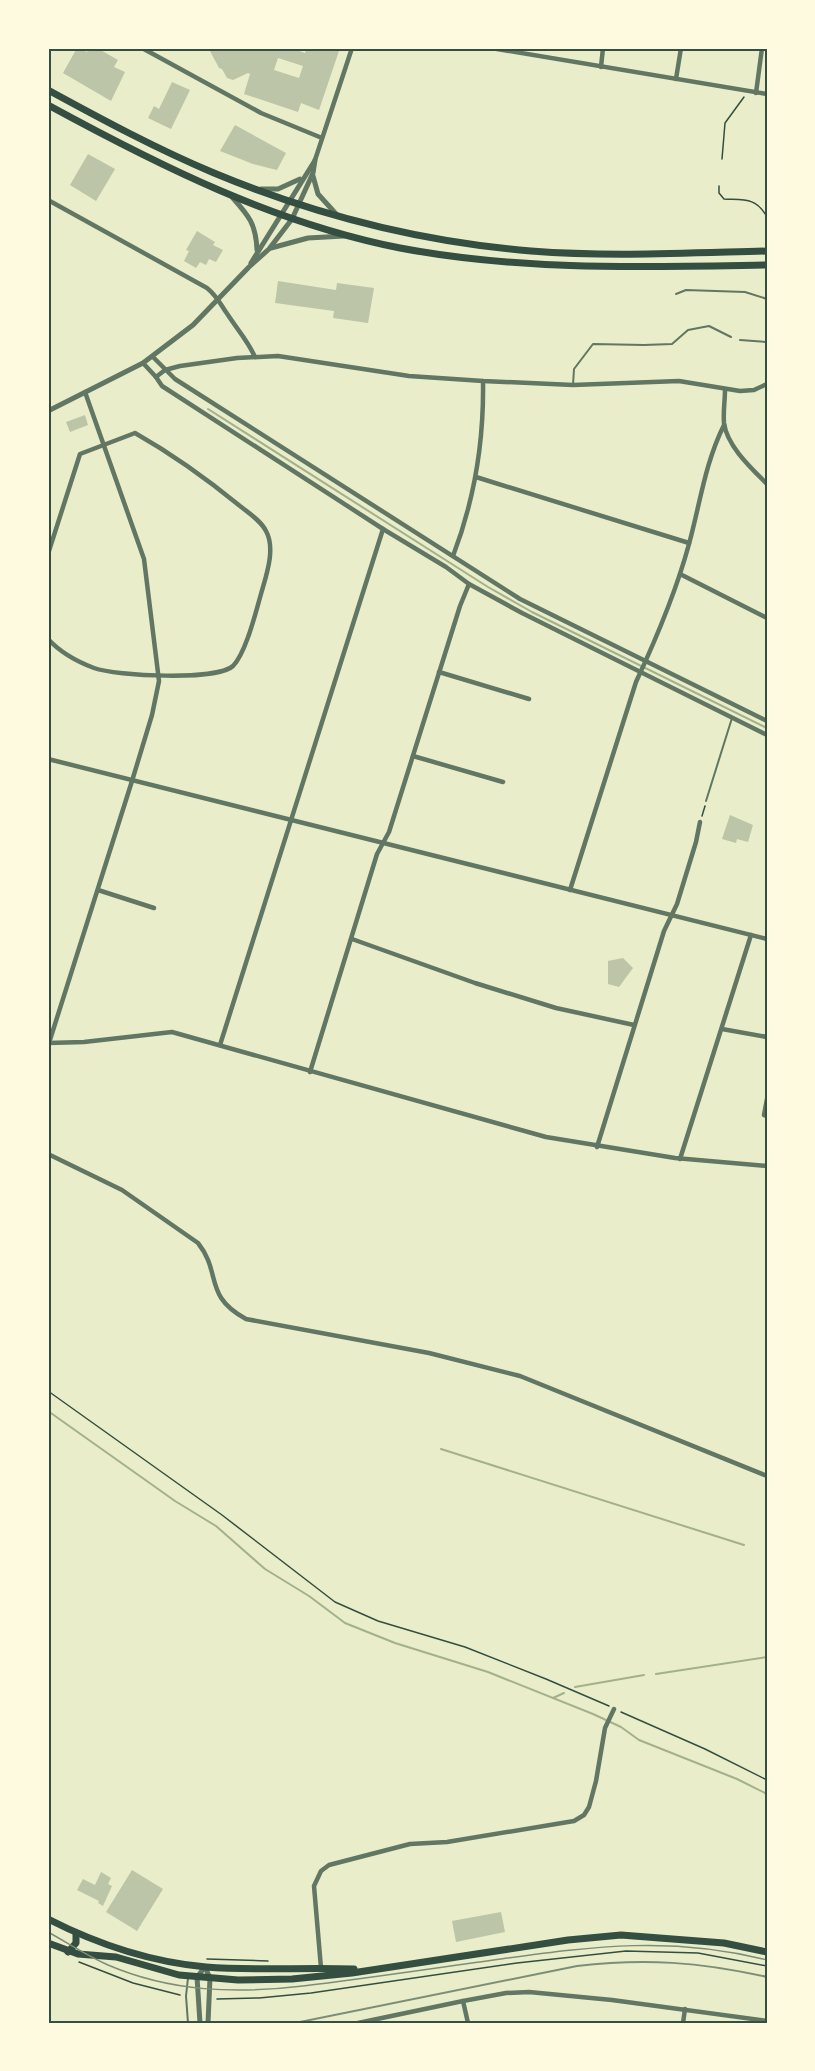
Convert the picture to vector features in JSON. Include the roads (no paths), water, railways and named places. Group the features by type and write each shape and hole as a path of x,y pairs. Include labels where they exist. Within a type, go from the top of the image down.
{"main road":[{"path":"48,90 152,145 215,174 339,217 435,238 530,251 596,254 767,251"},
{"path":"48,105 159,164 232,197 348,236 422,251 530,265 595,267 767,265"},
{"path":"48,1919 76,1933 210,1978 292,1979 321,1976 568,1940 621,1935 724,1942 767,1952"},
{"path":"68,1952 76,1943 76,1933"},
{"path":"48,1942 68,1952 116,1957 145,1967 198,1973 255,1969 374,1970"},
{"path":"321,1968 321,1976"}],"street":[{"path":"142,48 261,113 322,138"},
{"path":"48,411 153,357 193,325 269,249 292,219 313,173 315,160 352,48"},
{"path":"491,48 767,94"},
{"path":"601,67 603,48"},
{"path":"676,79 681,48"},
{"path":"756,93 762,48"},
{"path":"249,267 315,160"},
{"path":"313,173 318,194 339,217"},
{"path":"254,188 278,189 302,179"},
{"path":"232,197 253,224 257,235 258,252"},
{"path":"48,200 207,288 220,299 226,313 250,346 255,357"},
{"path":"269,249 308,238 348,236"},
{"path":"153,357 175,379 520,599 732,718 767,735"},
{"path":"156,377 165,370 180,366 255,357 290,357 409,376 483,381 573,385 679,381 725,390 754,390 767,384"},
{"path":"143,363 162,386 383,529 446,567 469,584 522,613 767,720"},
{"path":"453,556 466,522 476,477 484,406 483,381"},
{"path":"570,890 643,667 680,574 705,474 724,425 725,390"},
{"path":"86,392 144,559 159,675 152,715 49,1043 84,1042 172,1032 504,1127 597,1147 680,1159 767,1166"},
{"path":"724,425 734,446 750,468 767,484"},
{"path":"48,554 79,456 135,433 193,470 246,511 266,530 270,547 265,579 239,656 234,665 220,673 210,675 117,673 95,668 70,656 48,639"},
{"path":"476,477 689,543"},
{"path":"220,1045 383,529"},
{"path":"680,574 767,618"},
{"path":"310,1072 377,854 389,832 460,606 469,584"},
{"path":"439,672 529,699"},
{"path":"413,756 503,782"},
{"path":"48,759 767,939"},
{"path":"597,1147 634,1025 671,914 680,895 700,822"},
{"path":"98,890 154,908"},
{"path":"680,1159 751,935"},
{"path":"352,939 475,983 546,1005 634,1025"},
{"path":"722,1029 767,1038"},
{"path":"765,1115 767,1099"},
{"path":"48,1154 122,1190 198,1243 206,1252 220,1298 230,1311 246,1319 429,1353 520,1376 767,1476"},
{"path":"321,1968 314,1886 321,1871 329,1865 410,1845 447,1842 574,1821 584,1815 589,1807 605,1728 614,1709"},
{"path":"200,2023 198,1973 210,1978 208,2023"},
{"path":"358,2023 506,1993 529,1992 685,2009 767,2021"},
{"path":"463,2001 468,2023"},
{"path":"683,2023 685,2009"}],"lane":[{"path":"676,294 686,290 745,292 767,299"},
{"path":"573,385 574,369 594,344 672,344 688,330 709,326 731,337"},
{"path":"740,340 767,342"},
{"path":"706,801 732,718"},
{"path":"188,2023 186,1996 198,1973"}],"waterway":[{"path":"208,409 488,587 532,612 767,728"},
{"path":"48,1411 175,1501 216,1526 265,1569 309,1596 345,1623 395,1643 488,1672 593,1714 621,1727 639,1740 737,1779 767,1794"},
{"path":"441,1449 744,1545"},
{"path":"656,1674 767,1657"},
{"path":"575,1687 644,1675"},
{"path":"553,1698 564,1693"}],"tram line":[{"path":"48,1932 85,1954 132,1974 180,1986 228,1990 278,1989 602,1947 699,1948 767,1960"}],"railway":[{"path":"295,2023 577,1966 626,1962 672,1963 719,1968 767,1977"}]}
